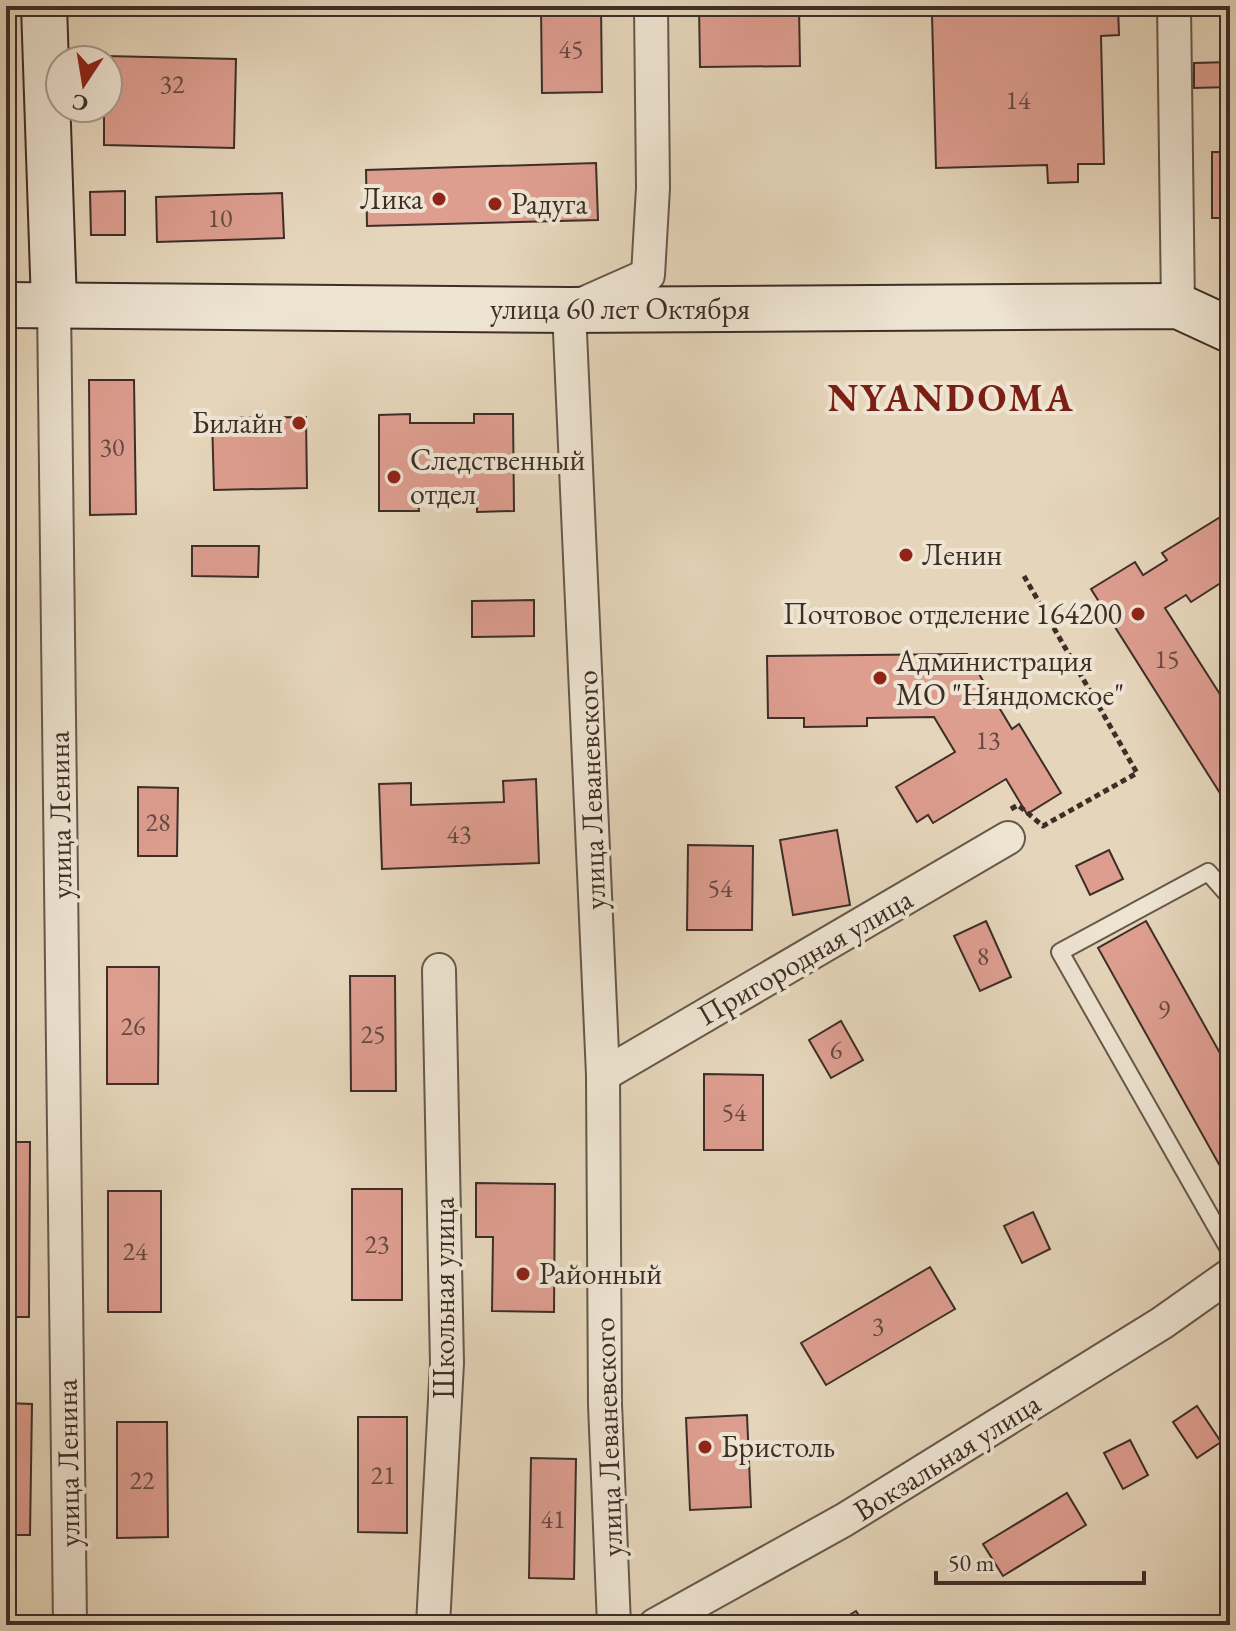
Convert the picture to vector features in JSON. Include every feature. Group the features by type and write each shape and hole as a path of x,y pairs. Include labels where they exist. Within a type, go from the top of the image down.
{"street":[{"name":"улица Ленина","path":"44,6 54,304 70,1625"},
{"path":"569,310 648,275 653,188 651,6"},
{"path":"1174,6 1178,306"},
{"name":"улица 60 лет Октября","path":"6,305 569,310 1178,306 1229,330"},
{"name":"улица Леваневского","path":"569,310 603,1075 605,1404 614,1625"},
{"name":"Пригородная улица","path":"603,1075 1006,825"},
{"name":"Школьная улица","path":"433,1625 447,1363 439,970"},
{"name":"Вокзальная улица","path":"655,1625 844,1520 1162,1323 1230,1275"}],"lane":[{"path":"1230,897 1208,872 1060,952 1230,1251"}],"path":[{"path":"1006,825 1018,805 1043,826 1137,773 1024,576"}],"building":[{"path":"541,6 601,6 602,92 542,93"},
{"path":"699,6 799,6 800,66 700,67"},
{"path":"1044,6 1118,6 1119,35 1101,36 1104,164 1078,164 1078,182 1048,183 1047,165 936,168 932,15 1044,12"},
{"path":"124,56 236,59 234,148 104,145 104,124 124,124"},
{"path":"1230,62 1230,87 1194,88 1194,63"},
{"path":"1212,152 1230,152 1230,218 1212,218"},
{"path":"596,163 598,220 367,226 366,170"},
{"path":"125,191 125,235 91,235 90,192"},
{"path":"282,193 284,238 157,242 156,197"},
{"path":"6,199 12,199 13,249 6,249"},
{"path":"89,380 134,380 136,514 90,515"},
{"path":"410,414 410,423 474,423 474,414 513,414 514,511 477,512 477,500 418,500 419,511 379,511 379,415"},
{"path":"306,417 307,488 214,490 212,418"},
{"path":"1230,511 1230,577 1191,602 1186,595 1165,608 1230,710 1230,794 1223,798 1091,589 1135,562 1143,575 1167,560 1162,553"},
{"path":"192,546 259,546 258,577 192,576"},
{"path":"534,600 534,636 472,637 472,601"},
{"path":"967,654 1012,729 1019,724 1061,793 1027,814 1006,779 933,823 928,815 917,822 896,787 955,752 934,717 867,718 867,726 804,727 804,718 768,718 767,656"},
{"path":"536,779 539,863 382,869 379,784 411,783 411,805 504,802 503,781"},
{"path":"138,787 178,788 177,856 138,856"},
{"path":"837,830 850,905 793,915 780,840"},
{"path":"688,845 753,846 752,930 687,930"},
{"path":"1109,850 1123,879 1090,895 1076,866"},
{"path":"986,921 1011,977 980,991 954,936"},
{"path":"1146,921 1230,1071 1230,1184 1098,948"},
{"path":"107,967 159,967 158,1084 107,1084"},
{"path":"350,976 395,976 396,1091 351,1091"},
{"path":"841,1021 863,1060 831,1078 809,1040"},
{"path":"704,1074 763,1075 763,1150 704,1150"},
{"path":"6,1142 30,1142 29,1317 6,1317"},
{"name":"Районный","path":"476,1183 555,1184 554,1312 492,1311 493,1237 476,1237"},
{"path":"352,1189 402,1189 402,1300 352,1300"},
{"path":"108,1191 161,1191 161,1312 108,1312"},
{"path":"1033,1212 1050,1249 1022,1263 1004,1226"},
{"path":"930,1267 955,1309 826,1385 801,1343"},
{"path":"6,1403 32,1404 30,1535 6,1535"},
{"path":"1197,1406 1221,1442 1197,1458 1173,1422"},
{"path":"747,1415 751,1507 690,1510 686,1418"},
{"path":"358,1417 407,1417 407,1533 358,1532"},
{"path":"117,1422 167,1422 168,1537 117,1538"},
{"path":"1130,1440 1148,1475 1123,1489 1104,1453"},
{"path":"531,1458 576,1459 574,1579 529,1578"},
{"path":"1067,1493 1086,1525 1003,1576 983,1544"},
{"path":"856,1611 865,1625 833,1625"}],"place":[{"name":"Лика","path":"439,199"},
{"name":"Радуга","path":"495,204"},
{"name":"Билайн","path":"299,423"},
{"name":"Следственный отдел","path":"394,477"},
{"name":"Ленин","path":"906,555"},
{"name":"Почтовое отделение 164200","path":"1138,614"},
{"name":"Администрация МО \"Няндомское\"","path":"880,678"},
{"name":"Районный","path":"523,1274"},
{"name":"Бристоль","path":"705,1447"}],"district":[{"name":"NYANDOMA","path":"951,398"}]}
